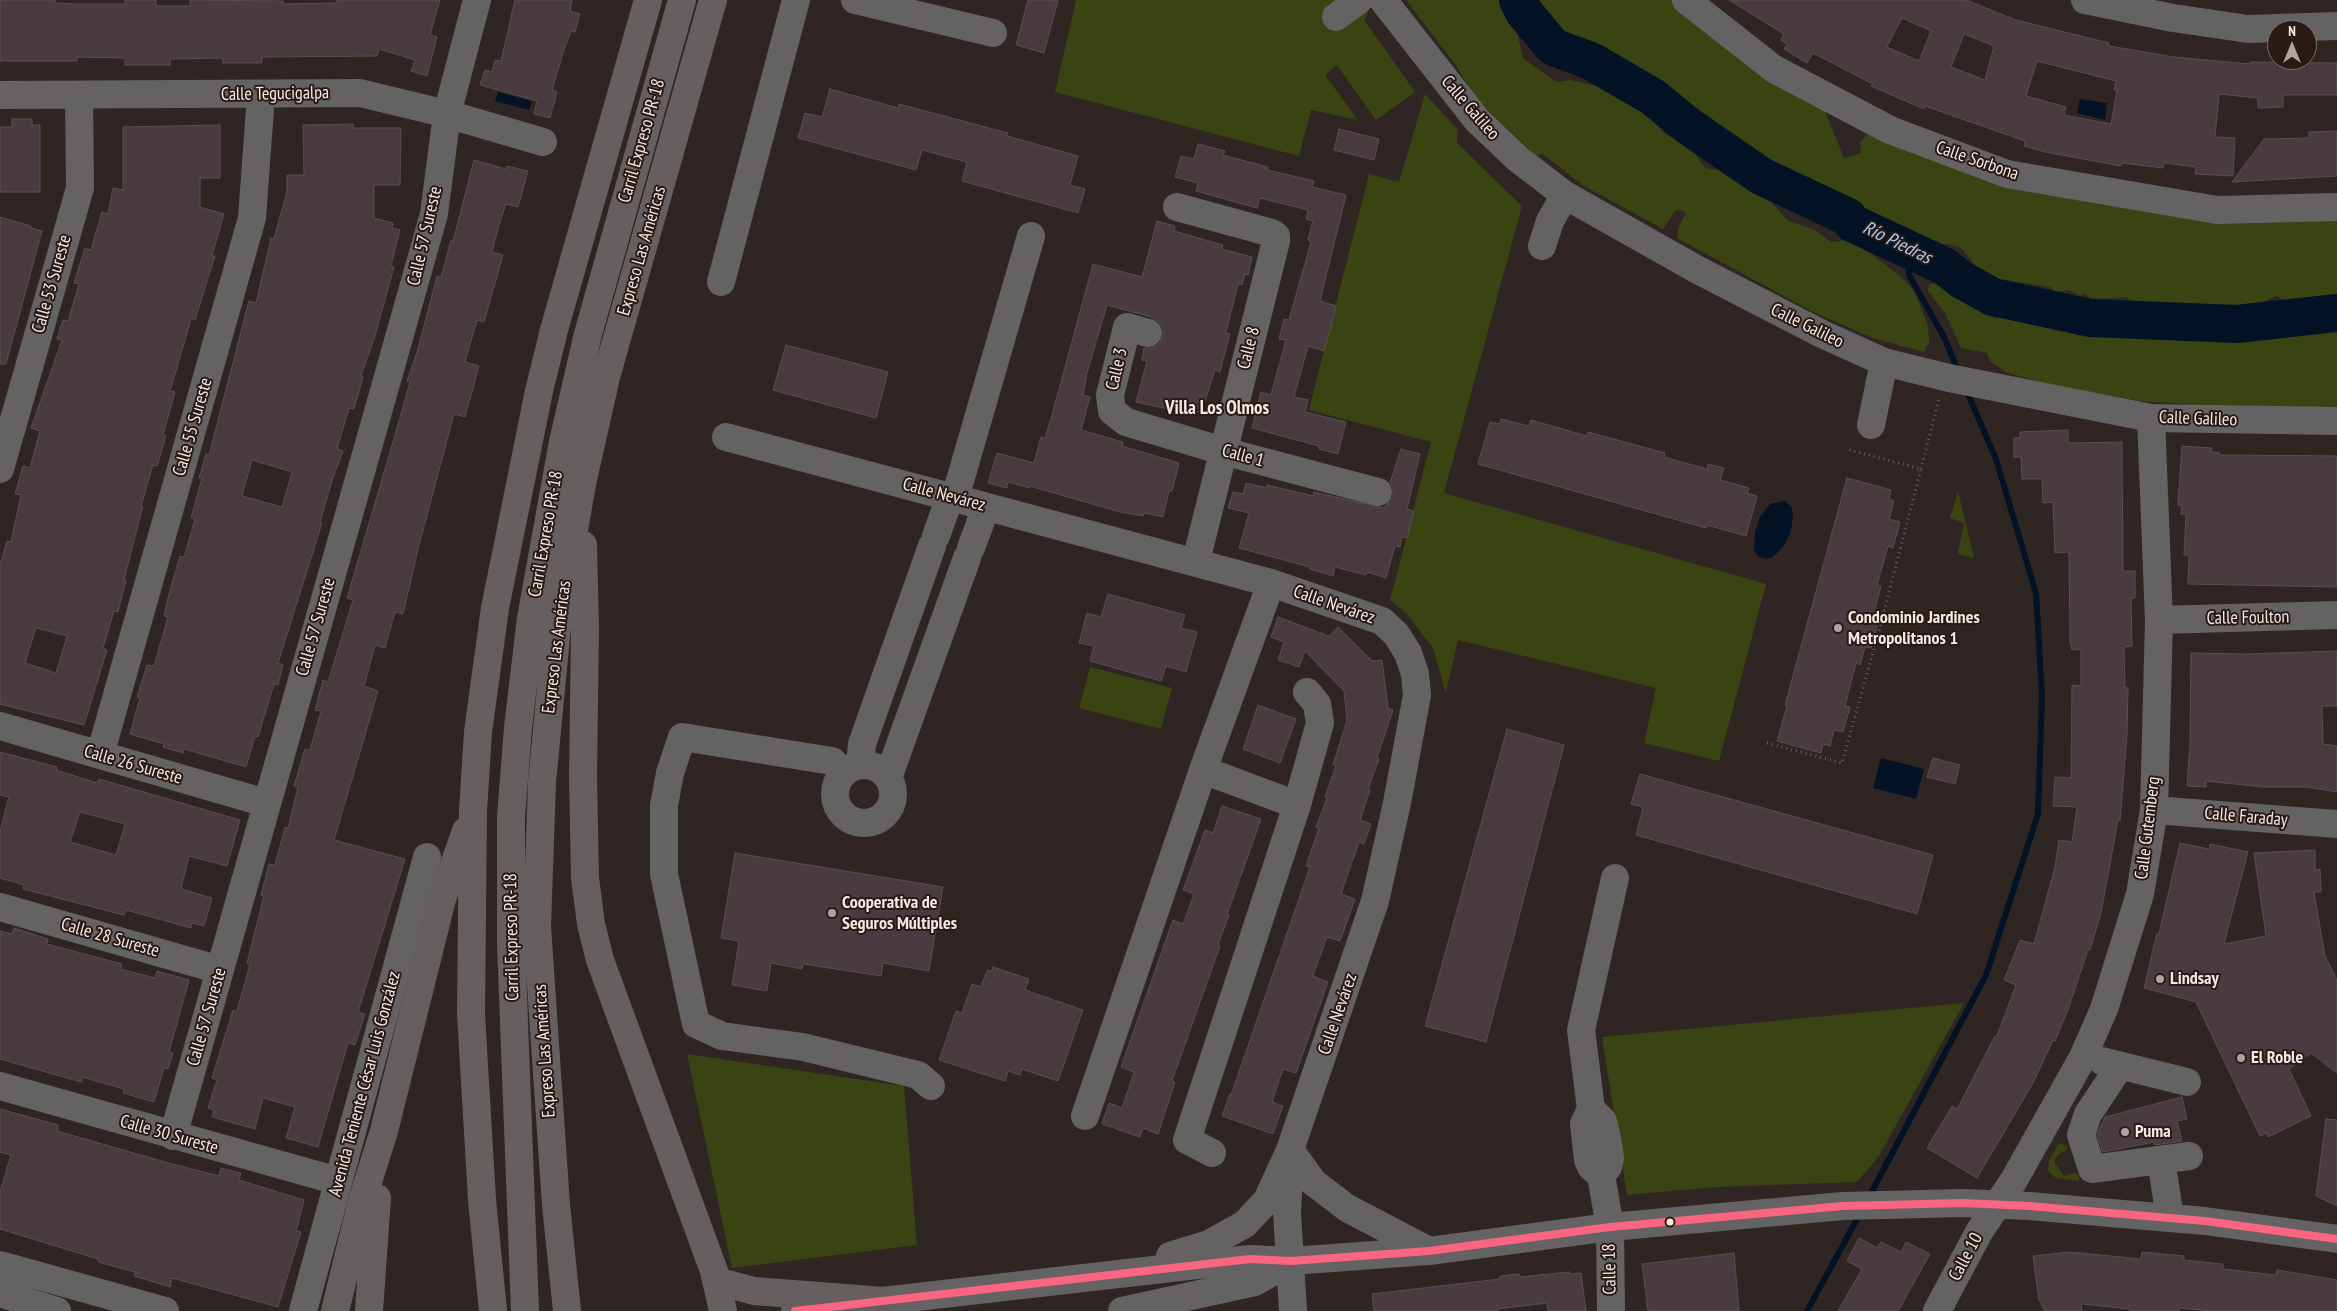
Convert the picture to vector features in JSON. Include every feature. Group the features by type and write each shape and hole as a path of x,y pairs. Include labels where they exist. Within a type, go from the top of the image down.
{"highway":[{"path":"493,1311 482,1200 471,1014 473,811 478,732 495,608 519,483 554,330 648,0"},
{"name":"Carril Expreso PR-18","path":"525,1311 514,1084 511,817 518,728 531,618 563,442 588,334 682,0"},
{"name":"Expreso Las Américas","path":"567,1311 555,1195 537,926 542,782 555,647 582,484 606,377 714,0"},
{"path":"582,484 585,630 583,776 585,878 591,924 600,960 716,1281 723,1311"},
{"path":"335,1311 362,1201 384,1131 442,898 473,811"},
{"name":"Carril Expreso PR-18","path":"514,1084 543,1311"},
{"path":"369,1311 372,1251 384,1131"},
{"path":"716,1281 754,1291 884,1301"}],"street":[{"name":"Calle 57 Sureste","path":"174,1136 266,803 434,214 447,114 477,0"},
{"path":"721,282 796,0"},
{"path":"856,0 993,33"},
{"path":"1336,17 1359,0"},
{"name":"Calle Galileo","path":"1383,0 1477,120 1518,159 1565,194 1696,269 1822,334 1884,362 1945,384 1983,385 2151,418 2337,421"},
{"name":"Calle Sorbona","path":"1686,0 1774,69 1890,130 2007,174 2217,210 2337,207"},
{"path":"2085,0 2173,18 2248,28 2337,26"},
{"name":"Calle Tegucigalpa","path":"0,95 360,93 447,114 543,142"},
{"name":"Calle 53 Sureste","path":"0,469 80,188 79,95"},
{"name":"Calle 55 Sureste","path":"100,755 252,218 261,95"},
{"path":"1542,246 1550,221 1565,194"},
{"name":"Calle 8","path":"1177,207 1272,232 1276,236 1196,561"},
{"path":"931,1086 918,1075 803,1047 722,1036 696,1024 664,874 664,805 670,773 682,737 832,762 852,769 870,765 880,770 888,778 892,787 893,797 890,807 876,820 861,822 846,817 836,801 838,781 852,769 934,541 952,498 1031,236"},
{"name":"Calle 3","path":"1112,411 1110,395 1137,330"},
{"path":"1871,425 1884,362"},
{"name":"Calle 1","path":"1112,411 1126,422 1223,451 1378,492"},
{"name":"Calle Gutemberg","path":"1996,1204 2014,1180 2083,1057 2104,1009 2140,894 2154,810 2159,620 2151,418"},
{"name":"Calle Nevárez","path":"726,437 1196,561 1271,583 1382,621 1396,634 1408,653 1415,674 1417,695 1397,803 1375,901 1290,1150 1287,1213 1293,1311"},
{"path":"888,778 986,507"},
{"path":"1085,1116 1203,770 1271,583"},
{"name":"Calle Foulton","path":"2159,620 2337,615"},
{"path":"1212,1153 1187,1140 1297,805 1320,723 1316,704 1307,692"},
{"name":"Calle 26 Sureste","path":"0,726 266,803"},
{"path":"1203,770 1297,805"},
{"name":"Calle Faraday","path":"2154,810 2337,824"},
{"name":"Avenida Teniente César Luis González","path":"303,1311 427,857"},
{"name":"Calle 18","path":"1611,1311 1610,1227 1601,1175 1608,1167 1610,1158 1603,1121 1592,1110 1580,1030 1615,878"},
{"name":"Calle 28 Sureste","path":"0,906 220,970"},
{"path":"2083,1057 2187,1082"},
{"path":"2087,1211 2092,1170 2082,1135 2088,1114 2120,1066"},
{"name":"Calle 30 Sureste","path":"0,1086 338,1181"},
{"path":"1117,1276 1209,1244 1245,1224 1267,1200 1290,1150 1313,1182 1347,1208 1429,1251"},
{"path":"2092,1170 2189,1156"},
{"path":"2161,1160 2170,1218"},
{"path":"795,1311 1117,1276 1250,1259 1291,1261 1429,1251 1610,1227 1886,1204 1996,1204 2087,1211 2170,1218 2337,1239"},
{"name":"Calle 10","path":"1937,1311 1996,1204"},
{"path":"1122,1311 1255,1282 1291,1261"},
{"path":"0,1265 165,1311"},
{"path":"0,1294 57,1311"}],"path":[{"path":"1767,743 1842,763 1945,384"},
{"path":"1846,449 1921,469"}],"green space":[{"path":"1076,0 1358,0 1368,12 1364,20 1415,92 1376,120 1337,65 1325,75 1358,120 1311,110 1299,156 1055,92"},
{"path":"1406,0 1503,0 1517,32 1523,58 1535,67 1557,82 1570,80 1629,93 1650,111 1656,124 1666,135 1686,141 1705,168 1733,172 1746,178 1760,189 1787,220 1815,230 1831,242 1847,240 1858,244 1900,276 1914,290 1928,326 1929,343 1924,352 1873,338 1813,312 1677,238 1678,228 1686,213 1681,210 1675,211 1663,229 1584,186 1543,154 1536,156 1477,100 1455,64"},
{"path":"1527,0 1673,0 1790,83 1825,111 1844,158 1861,153 1860,143 1873,127 1973,166 2337,215 2337,302 2302,302 2295,304 2276,296 2247,309 2206,306 2192,313 2167,311 2159,315 2143,314 2126,297 2090,298 2084,293 2081,296 2068,290 2056,292 2050,287 1993,278 1978,269 1962,249 1950,244 1921,246 1911,239 1892,236 1873,241 1852,231 1831,217 1789,205 1776,196 1753,162 1707,131 1653,84 1638,83 1627,77 1618,61 1603,49 1568,35 1531,10"},
{"path":"1425,94 1458,130 1457,143 1522,206 1444,493 1766,584 1719,761 1644,743 1656,688 1458,640 1446,693 1433,648 1406,613 1390,600 1431,442 1309,410 1369,174 1399,182"},
{"path":"1940,283 1956,298 1963,295 1979,302 1980,310 1996,319 2000,315 2014,315 2031,324 2033,318 2050,315 2070,322 2078,331 2128,333 2132,330 2146,329 2180,341 2205,339 2210,335 2221,335 2234,342 2243,329 2250,327 2268,332 2271,327 2279,325 2293,327 2298,322 2311,320 2337,327 2337,408 2276,410 2140,401 2050,385 2006,372 1990,361 1987,353 1961,348 1945,313 1928,291 1929,284"},
{"path":"1958,491 1974,558 1958,554 1964,523 1950,518"},
{"path":"1090,667 1172,688 1161,729 1079,708"},
{"path":"1964,1003 1879,1156 1857,1182 1716,1187 1627,1195 1602,1037"},
{"path":"687,1054 904,1086 917,1245 732,1268"},
{"path":"2059,1143 2066,1146 2067,1150 2059,1154 2054,1161 2064,1176 2075,1173 2079,1175 2079,1181 2056,1178 2048,1171 2049,1161"}],"water":[{"path":"498,92 532,101 529,110 495,101"},
{"path":"2080,99 2107,103 2105,120 2077,113"},
{"path":"1784,501 1791,506 1793,515 1791,531 1784,546 1773,557 1766,559 1759,557 1754,551 1755,532 1760,517 1770,504"},
{"path":"1881,758 1924,769 1916,799 1873,788"}],"building":[{"path":"0,0 55,0 55,3 125,4 125,0 156,0 156,6 190,6 190,0 283,1 283,4 337,3 337,0 440,0 430,35 437,37 427,76 411,71 415,60 379,49 377,56 262,57 262,63 223,63 223,58 170,59 170,65 125,65 125,58 77,57 77,61 0,61"},
{"path":"515,0 572,0 570,11 580,14 575,32 571,31 552,90 557,92 550,118 534,114 537,101 480,85 485,70 492,72 495,60 501,61"},
{"path":"1028,0 1058,0 1044,53 1016,45"},
{"path":"1729,0 1966,0 2016,20 2109,43 2109,46 2174,57 2250,64 2250,62 2267,62 2267,70 2317,70 2317,63 2337,63 2337,95 2283,95 2283,107 2258,108 2258,98 2219,94 2215,137 2235,138 2233,176 2195,174 2196,167 2164,163 2163,168 2122,163 2121,166 2045,152 2024,146 2025,141 1925,106 1924,109 1871,86 1873,84 1813,53 1807,63 1784,49 1787,44 1781,40 1784,34","holes":["1902,18 1931,31 1919,61 1887,47","1964,34 1994,46 1985,80 1951,67","2037,61 2116,81 2114,90 2117,90 2111,124 2064,115 2066,107 2026,96"]},
{"path":"830,89 898,108 899,104 1008,133 1007,136 1078,156 1070,185 1085,189 1078,213 962,181 967,162 922,150 916,170 798,138 805,113 822,117"},
{"path":"12,119 32,119 32,125 40,125 40,192 0,192 0,127 12,127"},
{"path":"353,124 353,128 401,128 400,185 374,185 374,218 393,223 392,228 400,230 391,266 394,267 375,336 361,376 363,377 354,409 349,408 337,449 343,451 332,481 320,522 322,523 278,663 283,665 278,685 274,684 258,737 255,736 246,767 184,749 183,753 163,747 164,744 130,734 140,698 137,697 147,665 154,666 168,617 164,616 169,594 180,556 184,557 195,519 191,518 202,478 199,478 206,454 209,455 249,301 256,303 271,238 274,239 287,191 287,175 304,175 303,125","holes":["252,460 292,472 282,507 242,496"]},
{"path":"220,125 220,178 200,178 200,207 224,214 212,256 215,256 195,320 191,319 170,391 175,392 163,435 166,436 157,466 153,465 141,506 143,506 124,580 126,580 118,612 114,611 103,648 107,650 84,725 0,704 0,565 7,541 11,542 21,495 15,494 23,466 30,468 40,431 31,428 62,340 57,339 63,320 68,321 79,284 74,283 85,248 91,250 102,212 108,214 113,188 123,190 123,127","holes":["36,628 67,636 56,673 25,663"]},
{"path":"1339,129 1379,139 1374,160 1334,150"},
{"path":"2337,131 2337,176 2232,182 2264,139 2309,138 2309,132"},
{"path":"1198,144 1225,151 1223,155 1268,167 1267,170 1314,181 1312,187 1346,195 1320,301 1336,306 1330,330 1324,351 1308,346 1294,397 1308,400 1305,412 1346,422 1338,454 1319,449 1319,446 1252,428 1261,392 1271,395 1286,340 1279,339 1284,319 1289,320 1311,241 1308,240 1313,221 1306,219 1308,210 1260,198 1257,208 1196,191 1198,183 1175,177 1181,156 1194,159"},
{"path":"474,160 506,169 507,166 528,171 518,207 506,204 500,222 492,252 503,255 484,322 477,320 465,362 479,366 465,417 454,414 418,549 403,614 395,612 385,648 375,645 364,686 378,691 334,840 405,859 358,1012 365,1014 355,1045 348,1043 318,1147 286,1138 295,1107 263,1098 255,1129 212,1117 214,1110 208,1108 217,1080 212,1078 233,1010 237,1011 250,964 247,963 264,896 261,895 269,864 275,865 285,827 288,828 298,787 294,786 305,749 310,750 321,711 315,710 323,680 328,682 353,600 347,598 410,382 407,381 418,349 437,276 441,277 451,240 453,241"},
{"path":"0,217 42,231 6,364 0,364"},
{"path":"1157,221 1175,226 1174,231 1223,245 1222,249 1252,257 1248,275 1245,274 1242,285 1238,284 1226,333 1230,334 1220,372 1215,370 1201,413 1182,409 1182,412 1136,402 1147,361 1142,360 1144,348 1152,348 1159,344 1163,337 1163,329 1159,322 1151,317 1107,305 1087,373 1083,395 1090,397 1081,430 1123,442 1122,446 1179,463 1172,491 1169,491 1163,517 1144,513 1143,516 1120,512 1030,486 1029,488 1008,482 1007,488 988,483 997,453 1034,463 1041,437 1045,438 1052,415 1093,264 1142,277"},
{"path":"786,345 888,372 876,418 773,390"},
{"path":"1501,419 1529,426 1531,420 1587,436 1588,432 1665,453 1664,457 1707,469 1708,464 1724,468 1720,480 1749,488 1747,493 1757,496 1746,536 1707,525 1706,528 1478,464 1490,422 1499,424"},
{"path":"2068,430 2068,443 2122,442 2123,571 2135,571 2135,598 2131,598 2132,646 2124,647 2125,688 2128,688 2127,735 2120,820 2118,820 2101,913 2090,950 2088,950 2069,1007 2055,1041 2053,1040 2033,1083 1977,1178 1927,1148 1952,1106 1957,1109 1995,1036 1997,1036 2016,985 2004,980 2020,940 2034,944 2055,867 2059,840 2072,842 2077,807 2053,806 2055,777 2071,778 2072,685 2081,686 2081,649 2072,650 2070,641 2069,552 2055,553 2053,502 2043,503 2042,479 2022,479 2021,457 2014,457 2014,438 2020,438 2020,432"},
{"path":"2182,446 2212,448 2211,452 2220,453 2219,455 2337,456 2337,587 2188,584 2189,555 2184,555 2186,514 2181,514 2182,506 2178,505"},
{"path":"1401,449 1420,454 1407,509 1414,511 1407,538 1402,537 1400,547 1395,546 1386,578 1367,572 1366,575 1335,567 1333,576 1310,569 1310,567 1239,548 1249,513 1228,508 1233,492 1243,494 1246,483 1267,488 1267,485 1313,496 1314,492 1384,508 1393,496 1393,488 1390,483"},
{"name":"Condominio Jardines Metropolitanos 1","path":"1847,478 1891,490 1889,499 1894,501 1889,519 1900,522 1893,548 1888,546 1877,585 1881,586 1875,609 1881,611 1871,648 1865,647 1860,665 1856,663 1845,706 1850,707 1843,732 1834,730 1830,746 1823,744 1821,753 1777,741 1787,706 1785,705"},
{"path":"1108,594 1185,615 1181,628 1197,632 1186,672 1166,666 1161,681 1090,661 1094,646 1079,643 1087,613 1101,617"},
{"path":"1278,617 1329,636 1338,627 1372,661 1382,660 1388,708 1393,710 1377,758 1379,759 1368,789 1370,790 1360,820 1371,824 1364,844 1359,842 1341,894 1355,899 1340,941 1327,937 1313,976 1328,982 1296,1073 1283,1069 1272,1102 1283,1106 1273,1134 1222,1116 1310,867 1306,866 1319,828 1316,827 1327,798 1325,797 1336,766 1333,765 1347,720 1344,691 1305,651 1299,667 1278,660 1284,642 1271,637"},
{"path":"2337,651 2337,706 2322,706 2323,744 2337,746 2337,792 2307,787 2263,787 2206,781 2206,787 2187,786 2190,743 2191,653 2248,654"},
{"path":"1258,705 1296,719 1280,763 1243,749"},
{"path":"1507,729 1564,745 1486,1042 1425,1026"},
{"path":"0,752 57,767 56,770 97,783 99,779 240,820 227,866 189,856 181,889 212,898 204,926 192,923 191,928 126,910 124,915 23,889 24,885 0,878 0,832 9,797 0,795","holes":["80,812 125,824 116,855 70,842"]},
{"path":"1933,758 1960,765 1955,784 1927,777"},
{"path":"1640,774 1933,855 1917,914 1636,835 1643,807 1631,804"},
{"path":"1222,806 1261,819 1227,915 1229,915 1218,945 1220,946 1172,1081 1175,1082 1158,1134 1143,1128 1140,1137 1102,1124 1109,1103 1122,1108 1134,1072 1121,1067 1173,920 1183,924 1194,894 1183,890 1205,830 1213,833"},
{"path":"2180,843 2209,849 2210,844 2248,852 2224,944 2266,936 2254,853 2315,850 2315,870 2320,869 2321,892 2314,892 2325,956 2337,980 2337,1073 2311,1053 2289,1069 2311,1116 2268,1137 2267,1133 2260,1136 2196,1002 2144,988 2157,933 2159,934"},
{"name":"Cooperativa de Seguros Múltiples","path":"735,853 943,887 929,971 883,963 881,976 803,964 802,969 771,963 767,991 732,985 739,941 721,938"},
{"path":"14,928 48,939 47,944 122,964 120,969 155,978 157,971 189,980 169,1052 173,1053 168,1069 164,1068 154,1102 123,1093 124,1089 82,1077 81,1082 0,1059 0,931 12,934"},
{"path":"993,967 1029,979 1025,990 1083,1010 1058,1081 1022,1069 1020,1075 1008,1071 1005,1081 939,1060 956,1011 962,1013 972,984 981,987 987,970 992,971"},
{"path":"2182,1097 2187,1119 2177,1121 2182,1141 2155,1145 2154,1142 2103,1152 2097,1135 2105,1117"},
{"path":"0,1109 58,1125 57,1131 165,1162 219,1176 221,1168 241,1173 239,1180 304,1200 296,1231 301,1232 278,1307 172,1278 170,1287 134,1276 135,1272 98,1262 98,1259 0,1229 0,1192 11,1155 0,1152"},
{"path":"2326,1119 2337,1120 2337,1206 2316,1196"},
{"path":"1859,1238 1877,1248 1881,1242 1901,1252 1906,1242 1930,1254 1898,1311 1838,1311 1862,1269 1847,1261"},
{"path":"2070,1252 2141,1259 2142,1252 2184,1256 2184,1260 2223,1264 2223,1269 2276,1275 2277,1270 2337,1280 2337,1311 2211,1311 2179,1308 2179,1311 2129,1311 2130,1309 2081,1304 2082,1311 2045,1311 2039,1300 2033,1256"},
{"path":"1734,1253 1739,1311 1648,1311 1642,1264"},
{"path":"1569,1272 1569,1274 1581,1273 1586,1311 1548,1311 1547,1303 1498,1309 1498,1311 1374,1311 1372,1294 1500,1279 1500,1276 1519,1274 1520,1277"}],"waterway":[{"name":"Río Piedras","path":"1518,0 1524,12 1553,47 1591,61 1653,97 1687,125 1761,176 1848,217 1852,223 1944,266 1962,280 1993,297 2090,318 2237,324 2337,313"},
{"path":"1907,249 1909,275 1944,337 1959,373"},
{"path":"1868,1199 1986,975 2038,814 2042,696 2036,593 1996,459 1966,389"},
{"path":"1807,1311 1861,1212"}],"transit line":[{"path":"795,1311 1250,1259 1291,1261 1429,1251 1610,1227 1843,1206 1963,1203 2029,1206 2205,1221 2337,1239"}],"place":[{"name":"Condominio Jardines Metropolitanos 1","path":"1838,628"},
{"name":"Cooperativa de Seguros Múltiples","path":"832,913"},
{"name":"Lindsay","path":"2160,979"},
{"name":"El Roble","path":"2241,1058"},
{"name":"Puma","path":"2125,1132"}],"district":[{"name":"Villa Los Olmos","path":"1217,409"}]}
